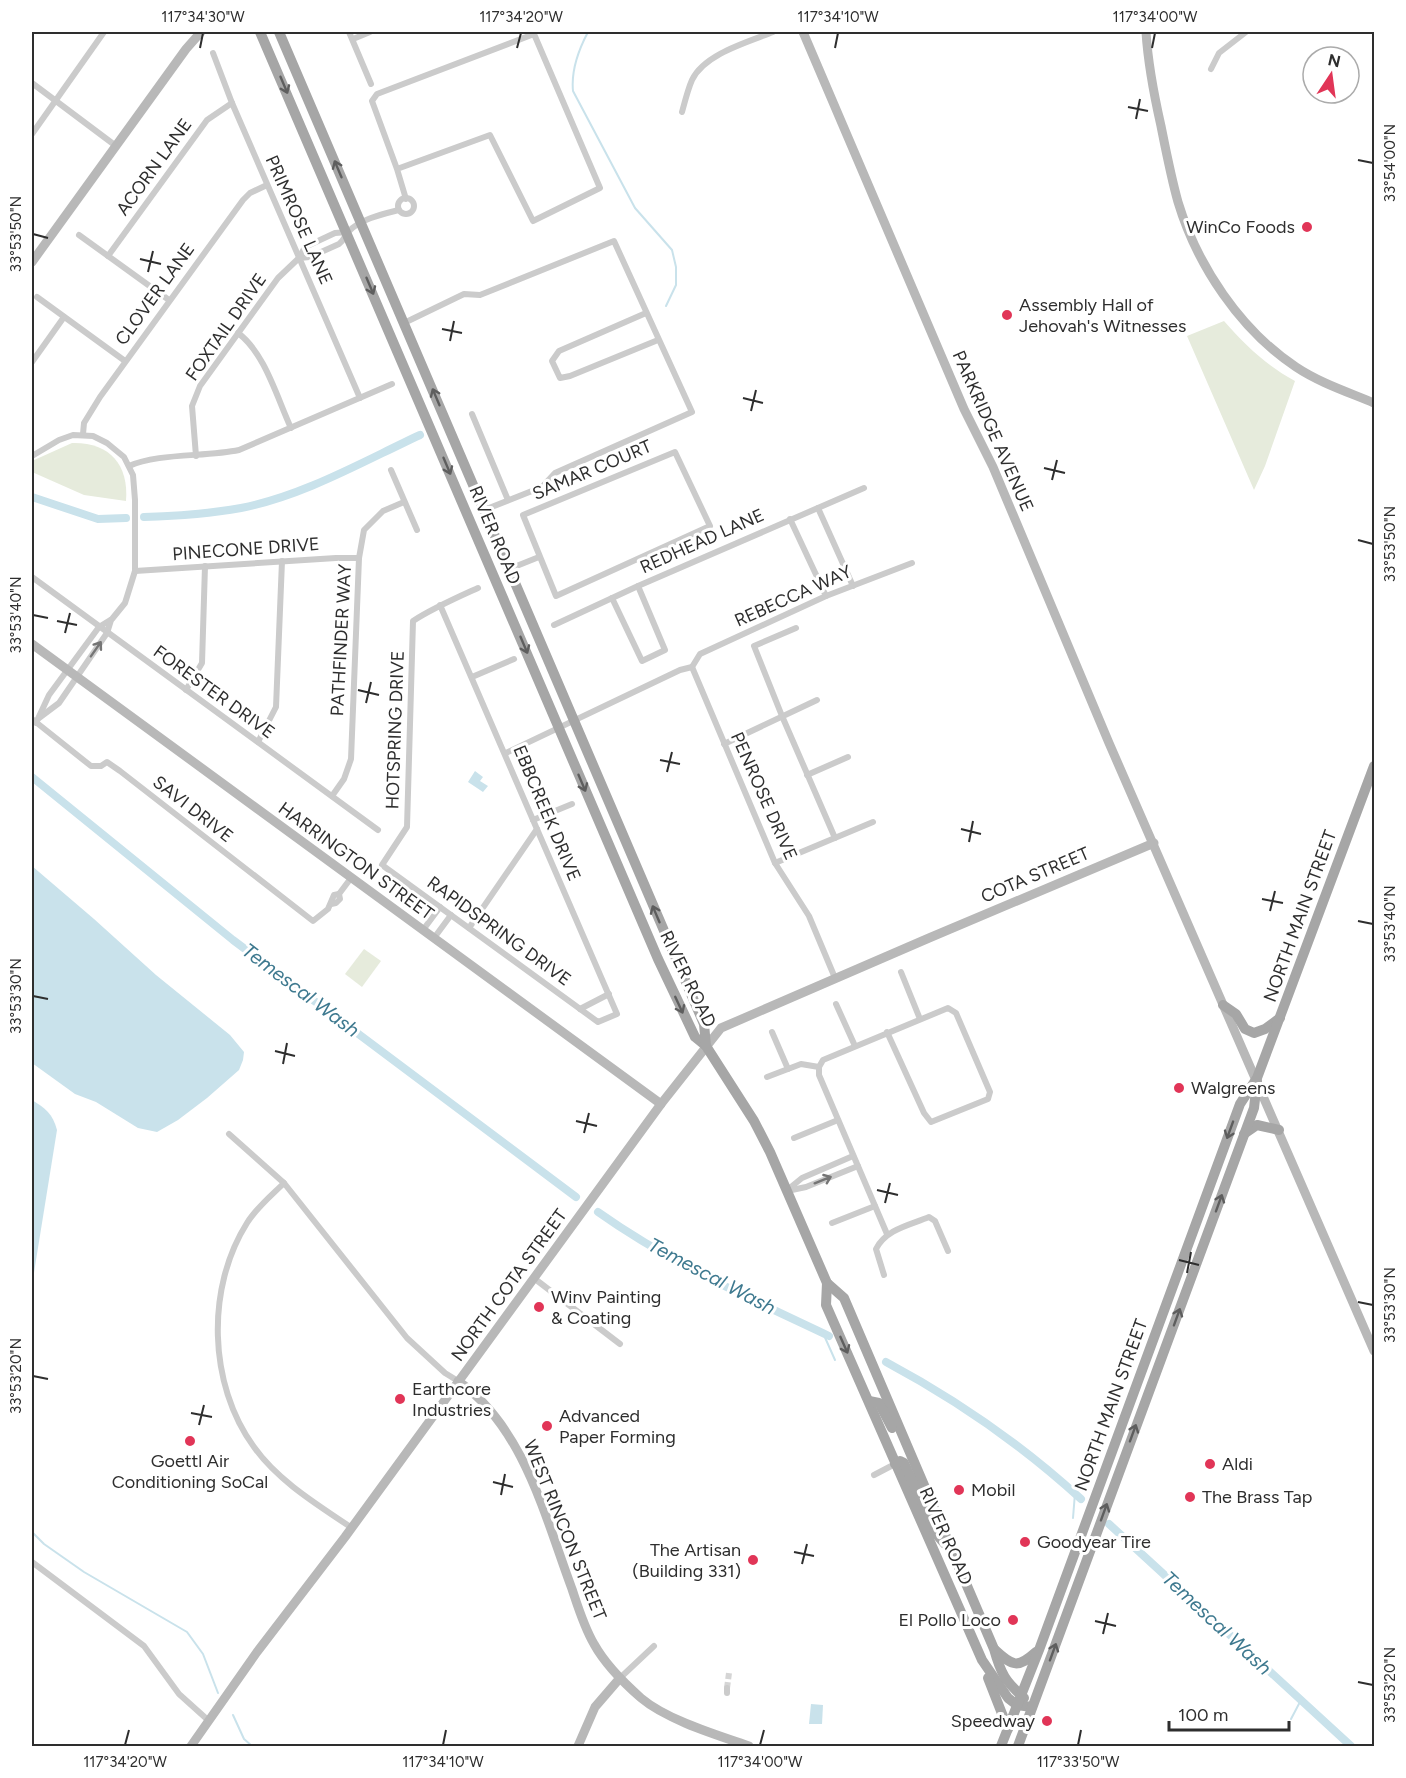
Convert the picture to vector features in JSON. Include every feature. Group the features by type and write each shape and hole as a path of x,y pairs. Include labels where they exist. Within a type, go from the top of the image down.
{"main road":[{"name":"RIVER ROAD","path":"260,32 348,232 658,959 695,1037 706,1046 754,1121 770,1152 827,1283 844,1298 994,1649 999,1668 1019,1700"},
{"name":"RIVER ROAD","path":"279,32 704,1024 706,1046"},
{"name":"NORTH MAIN STREET","path":"1001,1746 1039,1650 1240,1104 1257,1078 1374,766"},
{"path":"1223,1005 1236,1014 1245,1029 1254,1033 1265,1029 1280,1018"},
{"name":"NORTH MAIN STREET","path":"1018,1746 1254,1107 1257,1078"},
{"path":"1244,1134 1257,1125 1279,1130"},
{"name":"RIVER ROAD","path":"827,1283 826,1305 982,1660 1003,1693 1032,1707"},
{"path":"869,1401 879,1403 892,1427 903,1437"},
{"path":"896,1464 900,1461 904,1463 936,1535 950,1548"},
{"path":"994,1649 1007,1661 1015,1664 1024,1663 1039,1650"},
{"path":"982,1660 1008,1729"}],"street":[{"path":"32,134 104,32"},
{"path":"32,262 201,32"},
{"path":"349,32 371,84"},
{"path":"352,39 370,32"},
{"path":"682,111 692,79 701,66 715,56 772,32"},
{"name":"PARKRIDGE AVENUE","path":"803,32 964,409 993,467 1109,743 1257,1078 1374,1351"},
{"path":"1146,32 1151,80 1179,203 1202,258 1219,287 1252,329 1272,349 1296,367 1319,380 1374,403"},
{"path":"1210,69 1219,53 1246,32"},
{"path":"397,169 490,135 533,221 600,188 534,34 377,94 372,101 406,199 413,203 412,211 404,214 399,210"},
{"name":"PRIMROSE LANE","path":"213,53 232,103 360,398"},
{"path":"32,83 116,146"},
{"name":"ACORN LANE","path":"108,256 207,120 232,103"},
{"name":"CLOVER LANE","path":"83,434 84,423 169,300 243,200 250,193 267,185"},
{"path":"399,210 399,202 406,199"},
{"path":"348,232 361,223 399,210"},
{"name":"FOXTAIL DRIVE","path":"196,456 192,406 200,386 278,278 299,258 305,247 335,233 348,232"},
{"name":"FOXTAIL DRIVE","path":"299,258 310,257 343,242 348,232"},
{"path":"79,235 169,300"},
{"path":"404,322 430,312 440,304 464,294 480,295 614,241 692,412 555,473 542,487 484,510"},
{"path":"37,297 125,361"},
{"path":"646,313 560,351 552,361 560,378 658,340"},
{"path":"32,362 64,317"},
{"path":"238,333 258,354 291,428"},
{"path":"129,466 150,460 239,450 392,384"},
{"path":"472,414 508,500"},
{"path":"32,456 59,440 73,435 93,436 107,443 124,457 134,476 135,495 135,571 125,603 112,619 99,627 49,695 35,720"},
{"name":"SAMAR COURT","path":"675,452 710,526 556,596 539,557 523,515 675,452"},
{"path":"390,470 417,530"},
{"name":"REDHEAD LANE","path":"554,625 864,488"},
{"name":"PATHFINDER WAY","path":"332,796 344,780 351,759 359,558 364,530 383,511 404,502"},
{"path":"818,508 853,586"},
{"path":"790,519 826,596"},
{"path":"509,569 539,557"},
{"name":"PINECONE DRIVE","path":"135,571 359,558"},
{"path":"258,742 276,707 282,561"},
{"name":"REBECCA WAY","path":"692,667 700,654 826,596 912,563"},
{"path":"186,690 202,663 205,566"},
{"name":"FORESTER DRIVE","path":"32,577 378,830"},
{"path":"612,598 642,661 665,650 638,586"},
{"path":"440,605 478,588"},
{"name":"EBBCREEK DRIVE","path":"440,605 617,1014 598,1022"},
{"name":"HOTSPRING DRIVE","path":"382,865 407,827 412,621 440,605"},
{"path":"35,720 59,703 107,633 112,619"},
{"path":"796,628 754,646 835,838"},
{"name":"HARRINGTON STREET","path":"32,644 661,1104"},
{"path":"472,677 514,659"},
{"path":"506,753 680,670 692,667"},
{"name":"PENROSE DRIVE","path":"692,667 775,863 809,916 835,978"},
{"path":"724,744 817,700"},
{"name":"SAVI DRIVE","path":"35,720 91,766 101,766 107,762 114,766 313,921 324,914 331,904 336,903 339,894 351,878"},
{"path":"807,775 848,757"},
{"path":"533,820 572,804"},
{"path":"775,863 873,822"},
{"path":"469,928 537,829"},
{"name":"COTA STREET","path":"929,938 1154,843"},
{"name":"RAPIDSPRING DRIVE","path":"382,865 598,1022"},
{"path":"423,930 440,907"},
{"path":"434,938 451,915"},
{"name":"NORTH COTA STREET","path":"191,1746 257,1652 352,1528 661,1104 721,1028 929,938"},
{"path":"901,972 920,1019"},
{"path":"580,1009 609,994"},
{"path":"837,1004 855,1046"},
{"path":"887,1032 930,1122 988,1100 990,1092 956,1013 948,1008 887,1032 823,1060 819,1067 819,1075 887,1234"},
{"path":"772,1032 788,1069"},
{"path":"766,1077 801,1064 819,1067"},
{"path":"794,1138 838,1120"},
{"name":"WEST RINCON STREET","path":"229,1134 284,1182 407,1338 445,1373 479,1398 497,1418 518,1450 531,1479 594,1644 620,1678 643,1700 671,1716 749,1746"},
{"path":"786,1191 802,1178 854,1156"},
{"path":"786,1191 806,1187 858,1166"},
{"path":"284,1182 247,1223 231,1253 223,1275 219,1337 223,1381 239,1422 254,1448 267,1463 280,1476 352,1528"},
{"path":"832,1223 875,1206"},
{"path":"884,1275 876,1248 887,1234 929,1217 935,1221 948,1251"},
{"path":"535,1279 620,1344"},
{"path":"874,1475 896,1464"},
{"path":"32,1562 144,1646 179,1694 209,1721"},
{"path":"578,1746 595,1707 620,1678 654,1646"}],"shaded area":[{"path":"1224,321 1257,354 1275,369 1295,381 1265,466 1254,490 1187,336"},
{"path":"72,443 96,446 114,458 124,476 126,501 84,495 32,472 32,461"},
{"path":"364,949 381,961 362,987 345,974"}],"water":[{"path":"475,771 483,777 480,781 488,786 483,792 468,782"},
{"path":"32,866 156,975 230,1035 244,1052 239,1070 178,1120 157,1132 138,1128 96,1102 75,1094 32,1063"},
{"path":"32,1100 48,1112 57,1130 32,1285"},
{"path":"811,1704 823,1705 822,1724 809,1724"}],"waterway":[{"path":"588,32 576,60 573,91 635,208 672,250 676,267 676,285 666,306"},
{"path":"144,517 217,512 264,503 310,487 420,435"},
{"path":"32,497 98,519 126,518"},
{"name":"Temescal Wash","path":"32,777 233,940 576,1197"},
{"name":"Temescal Wash","path":"598,1212 682,1264 829,1336"},
{"path":"823,1333 835,1360"},
{"name":"Temescal Wash","path":"886,1362 988,1424 1081,1499"},
{"path":"1073,1518 1075,1493"},
{"name":"Temescal Wash","path":"1109,1524 1351,1746"},
{"path":"32,1532 44,1544 84,1572 187,1632 203,1654 218,1693"},
{"path":"1291,1719 1301,1700"},
{"path":"233,1715 244,1739 252,1746"}],"tunnel":[{"path":"727,1688 729,1673"}],"place":[{"name":"WinCo Foods","path":"1307,227"},
{"name":"Assembly Hall of Jehovah's Witnesses","path":"1007,315"},
{"name":"Walgreens","path":"1179,1088"},
{"name":"Winv Painting & Coating","path":"539,1307"},
{"name":"Earthcore Industries","path":"400,1399"},
{"name":"Advanced Paper Forming","path":"547,1426"},
{"name":"Goettl Air Conditioning SoCal","path":"190,1441"},
{"name":"Aldi","path":"1210,1464"},
{"name":"Mobil","path":"959,1490"},
{"name":"The Brass Tap","path":"1190,1497"},
{"name":"Goodyear Tire","path":"1025,1542"},
{"name":"The Artisan (Building 331)","path":"753,1560"},
{"name":"El Pollo Loco","path":"1013,1620"},
{"name":"Speedway","path":"1047,1721"}]}
